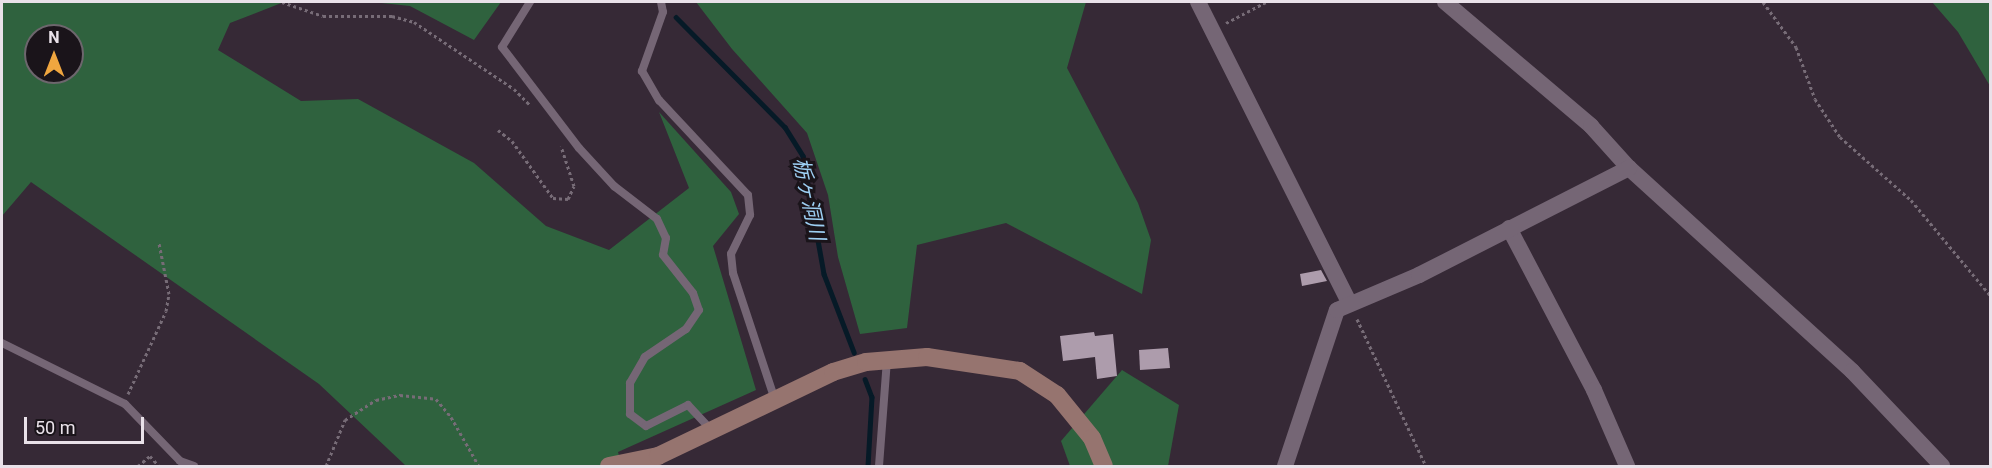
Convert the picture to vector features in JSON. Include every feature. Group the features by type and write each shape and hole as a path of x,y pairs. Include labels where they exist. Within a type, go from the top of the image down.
{"street":[{"path":"1198,2 1350,304"},
{"path":"1445,2 1591,126 1629,168 1852,371 1942,466"},
{"path":"1285,466 1337,310 1419,275 1629,168"},
{"path":"1509,228 1594,390 1627,466"},
{"path":"609,466 658,456 774,397 832,372 887,359 927,357 1020,371 1057,395 1092,438 1104,466"}],"lane":[{"path":"530,2 502,47 579,148 614,186 657,219 666,238 663,255 693,293 699,310 686,329 645,357 630,382 630,414 646,426 688,405 711,430"},
{"path":"661,2 663,12 642,71 659,99 748,195 750,215 731,254 732,273 774,397"},
{"path":"2,343 125,404 180,461 194,466"},
{"path":"879,466 887,359"}],"path":[{"path":"282,2 323,16 392,16 414,22 514,89 538,114"},
{"path":"1214,30 1266,2"},
{"path":"1763,2 1796,47 1815,99 1840,137 1911,200 1990,296"},
{"path":"498,129 512,141 553,198 568,199 574,186 558,139"},
{"path":"125,404 166,311 169,294 159,243"},
{"path":"1350,304 1426,466"},
{"path":"326,466 345,420 376,400 400,395 436,399 451,417 479,466"},
{"path":"138,466 150,456 159,466"}],"green space":[{"path":"2,2 284,2 230,23 218,50 301,101 358,99 474,163 546,226 609,250 689,188 659,112 731,192 739,214 713,246 756,390 618,452 622,466 405,465 319,384 31,182 2,216"},
{"path":"372,2 501,2 474,40 410,6"},
{"path":"696,2 1086,2 1067,68 1138,203 1151,240 1142,294 1006,223 917,245 907,328 860,334 838,257 828,195 807,133 732,49"},
{"path":"1932,2 1990,2 1990,86 1958,32"},
{"path":"1122,370 1179,405 1168,466 1070,466 1061,441"}],"building":[{"path":"1321,270 1327,281 1302,286 1300,274"},
{"path":"1094,332 1095,336 1113,334 1117,376 1097,379 1095,357 1063,361 1060,336"},
{"path":"1168,348 1170,368 1140,370 1139,350"}],"waterway":[{"name":"栃ヶ洞川","path":"676,17 785,127 803,156 824,274 854,352"},
{"name":"栃ヶ洞川","path":"865,379 872,397 868,466"}]}
